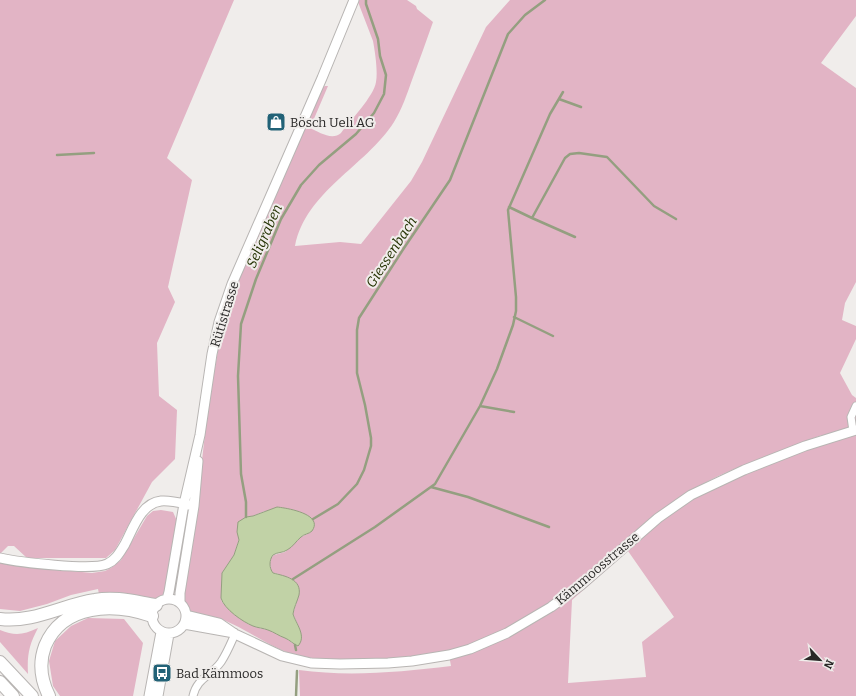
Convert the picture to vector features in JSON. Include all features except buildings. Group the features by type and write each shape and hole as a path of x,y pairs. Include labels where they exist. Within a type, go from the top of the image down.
{"highway":[{"path":"0,619 18,620 32,618 75,604 103,599 122,600 158,607"},
{"path":"49,696 42,676 41,665 43,654 51,635 66,620 79,613 102,608 139,613 158,607"},
{"path":"0,662 32,696"},
{"path":"0,682 13,696"}],"main road":[{"name":"Rütistrasse","path":"180,603 180,593 194,506 200,435 212,354 224,305 234,278 322,78 354,0"},
{"name":"Kämmoosstrasse","path":"185,619 236,634 282,656 300,661 320,663 388,663 449,656 470,649 507,633 567,596 658,518 691,495 744,470 805,446 854,430"},
{"name":"Rütistrasse","path":"158,607 169,592 184,504 200,435"},
{"path":"0,558 90,567 101,566 111,562 119,554 140,516 146,507 152,503 160,501 194,506"},
{"path":"176,601 180,603 183,606 185,619 178,631 165,633 154,625 158,607 176,601"},
{"path":"149,696 165,633"},
{"path":"158,696 165,633"}],"street":[{"path":"854,430 851,419 856,406"},
{"path":"193,696 199,682 214,670 221,661 236,634"}],"shaded area":[{"path":"0,0 234,0 167,158 192,180 168,287 175,302 157,343 159,396 177,410 175,459 152,482 115,550 106,558 27,558 14,546 8,546 0,554"},
{"path":"359,0 407,0 416,6 417,9 433,22 406,96 394,122 368,153 324,194 311,210 301,227 295,246 340,242 361,244 411,181 422,162 486,27 510,0 856,0 856,16 821,63 856,88 856,282 845,303 842,320 856,326 856,339 840,373 852,395 856,398 856,696 300,696 299,670 337,673 375,673 451,666 449,655 470,649 550,607 675,505 824,439 822,435 736,468 687,492 662,510 581,580 557,598 502,632 465,647 435,654 388,658 332,659 306,657 283,651 239,627 221,619 196,614 188,607 183,594 197,505 208,407 220,339 228,307 322,88 328,86 310,128 326,135 334,136 341,133 361,108 374,88 377,72 373,41 358,2","holes":["265,511 309,533 301,537 285,552 274,555 271,558 270,563 273,573 279,574 298,597 293,614 300,630 295,645 286,638 269,630 248,624 235,615 222,602 221,598 222,573 234,555 246,517","628,551 674,617 642,642 646,677 568,683 572,600"]},
{"path":"277,507 303,513 313,520 314,525 312,531 302,536 289,549 273,555 270,562 273,573 292,579 298,585 299,595 293,614 301,634 298,646 266,629 253,626 234,615 221,598 222,573 234,555 239,540 237,532 238,522 246,517"},
{"path":"161,510 173,512 177,521 164,594 153,601 99,594 98,589 71,595 47,604 20,611 0,609 0,563 92,573 105,571 121,560 147,516 153,511"},
{"path":"88,618 124,619 143,643 133,696 60,696 53,686 49,661 55,641 71,626"},
{"path":"38,628 29,650 28,674 0,642 0,630 19,634"}],"waterway":[{"name":"Seligraben","path":"246,517 246,502 241,474 238,376 241,324 256,279 281,219 301,185 319,165 356,134 374,113 384,94 386,75 380,56 378,39 366,0"},
{"name":"Giessenbach","path":"313,519 338,504 357,484 364,470 371,446 365,405 357,373 357,330 359,318 450,180 508,34 525,15 545,0"},
{"path":"293,579 375,527 435,484 480,406 497,369 513,325 516,311 508,210 550,114 563,92"},
{"path":"559,99 581,107"},
{"path":"57,155 94,153"},
{"path":"509,207 532,218 565,158 570,154 579,153 607,157 654,206 676,219"},
{"path":"532,218 575,237"},
{"path":"514,317 553,336"},
{"path":"480,406 514,412"},
{"path":"431,487 468,497 549,527"},
{"name":"Giessenbach","path":"295,645 296,650"},
{"name":"Giessenbach","path":"296,696 297,671"}],"place":[{"name":"Bösch Ueli AG","path":"276,122"},
{"name":"Bad Kämmoos","path":"162,673"}]}
